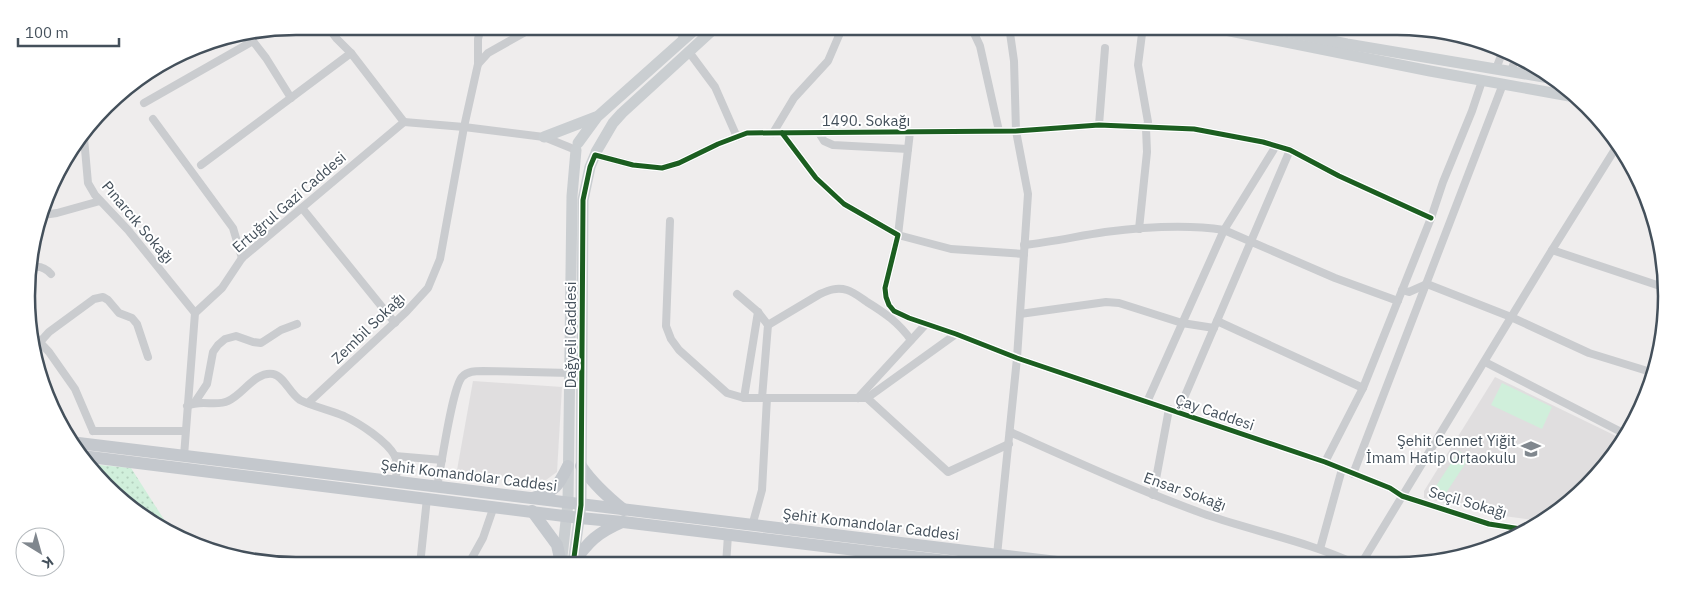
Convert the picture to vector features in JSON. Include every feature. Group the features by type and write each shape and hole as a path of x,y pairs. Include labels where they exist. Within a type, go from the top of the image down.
{"main road":[{"name":"Şehit Komandolar Caddesi","path":"81,443 437,487 532,505 567,509 581,505 623,516 728,534 914,557"},
{"name":"Şehit Komandolar Caddesi","path":"91,457 494,506 532,505"},
{"path":"563,557 532,505 553,490 560,482 568,466"},
{"path":"574,557 594,537 623,516 588,477 581,466"},
{"name":"Şehit Komandolar Caddesi","path":"567,509 580,518 623,516 752,526 1014,557"}],"street":[{"path":"334,35 351,53 404,122 544,136 577,146"},
{"name":"Zembil Sokağı","path":"308,403 395,322 428,288 440,259 464,127 478,64 479,35"},
{"path":"478,64 488,53 520,35"},
{"path":"682,35 685,38"},
{"path":"596,154 590,159 583,159 578,156 577,146 597,116 688,35"},
{"name":"Dağyeli Caddesi","path":"569,557 580,518 581,505 583,200 590,167 613,123 708,35"},
{"path":"773,133 794,98 828,61 839,35"},
{"path":"976,35 999,132"},
{"path":"997,555 1018,358 1028,194 1016,131 1014,62 1010,35"},
{"path":"1139,229 1147,152 1146,128 1148,119 1138,66 1142,35"},
{"path":"1250,35 1482,81 1563,95"},
{"path":"1302,35 1538,76"},
{"path":"144,103 249,39"},
{"path":"252,39 291,98"},
{"path":"1099,126 1105,48"},
{"path":"689,52 715,87 737,137"},
{"path":"201,165 351,53"},
{"path":"1496,69 1501,57"},
{"path":"1511,72 1514,63"},
{"path":"1325,462 1363,388 1431,218 1482,81"},
{"path":"1353,474 1503,84"},
{"path":"544,136 597,116"},
{"path":"153,119 233,228 242,258"},
{"name":"Ertuğrul Gazi Caddesi","path":"195,313 222,288 242,258 404,122"},
{"name":"1490. Sokağı","path":"596,154 633,165 662,168 679,163 718,144 747,133 999,132 1099,126 1194,129 1263,142 1290,150 1339,176 1431,218"},
{"name":"Çay Caddesi","path":"910,132 898,235 885,288 889,305 894,311 1018,358 1325,462 1390,488 1402,496"},
{"path":"782,133 816,178 844,204 898,235 951,249 1024,254"},
{"path":"820,133 824,141 833,145 908,149"},
{"name":"Pınarcık Sokağı","path":"84,143 88,183 95,195 128,230 195,313"},
{"name":"Dağyeli Caddesi","path":"567,557 572,196 577,146"},
{"path":"1147,402 1224,230 1276,146"},
{"path":"1178,412 1290,150"},
{"path":"1365,557 1552,250 1614,152"},
{"path":"49,214 100,201"},
{"path":"302,208 395,322"},
{"path":"670,221 666,326 671,339 679,350 727,393 744,398 867,398 956,334"},
{"path":"1024,245 1052,242 1104,232 1156,227 1212,228 1224,230 1335,278 1398,301"},
{"path":"1552,250 1657,285"},
{"path":"37,267 51,274"},
{"path":"1402,290 1409,292 1427,284 1512,317 1589,353 1647,371"},
{"path":"768,325 820,294 828,290 838,289 847,290 855,294 889,316 901,326 911,340"},
{"path":"737,294 758,312 768,325 762,490 752,526"},
{"path":"87,444 93,431 75,389 40,342 48,332 94,299 103,297 119,313 132,318 137,324 148,357"},
{"path":"1020,314 1106,302 1119,303 1182,323 1215,325 1363,388"},
{"path":"744,398 758,312"},
{"path":"184,456 195,313"},
{"path":"196,402 207,384 213,352 225,339 236,336 261,343 281,330 297,324"},
{"path":"858,398 926,324"},
{"path":"1485,362 1620,431"},
{"path":"437,487 454,395 461,378 470,372 570,373"},
{"path":"187,406 196,402 222,403 229,401 263,375 273,374 281,378 291,392 300,400 345,416 380,439 395,456 396,482"},
{"path":"867,398 948,472 1009,444"},
{"path":"1153,495 1169,409"},
{"path":"93,431 185,431"},
{"name":"Ensar Sokağı","path":"1010,432 1153,495 1209,515 1343,557"},
{"path":"395,456 442,460"},
{"path":"1320,549 1342,469"},
{"name":"Seçil Sokağı","path":"1402,496 1489,524 1516,528"},
{"path":"421,557 427,498"},
{"path":"472,557 483,538 494,506"},
{"path":"727,557 728,534"}],"shaded area":[{"name":"Şehit Cennet Yiğit İmam Hatip Ortaokulu","path":"1495,377 1616,436 1604,455 1582,481 1556,503 1532,520 1504,516 1424,498 1424,491"},
{"path":"473,381 562,387 557,472 546,480 460,473 457,470"}],"green space":[{"path":"1502,383 1552,407 1542,429 1491,405"},
{"path":"1459,451 1469,458 1444,496 1434,489"},
{"path":"97,465 131,468 166,522 137,503 111,481"}],"cycle path":[{"path":"574,557 581,505 583,200 590,167 595,155 633,165 662,168 679,163 718,144 747,133 1016,131 1099,125 1194,129 1263,142 1290,150 1339,176 1431,218"},
{"path":"782,133 816,178 844,204 898,235 885,288 889,305 894,311 1017,358 1325,462 1390,488 1402,496 1489,524 1516,528"}],"place":[{"name":"Şehit Cennet Yiğit İmam Hatip Ortaokulu","path":"1531,449"}]}
